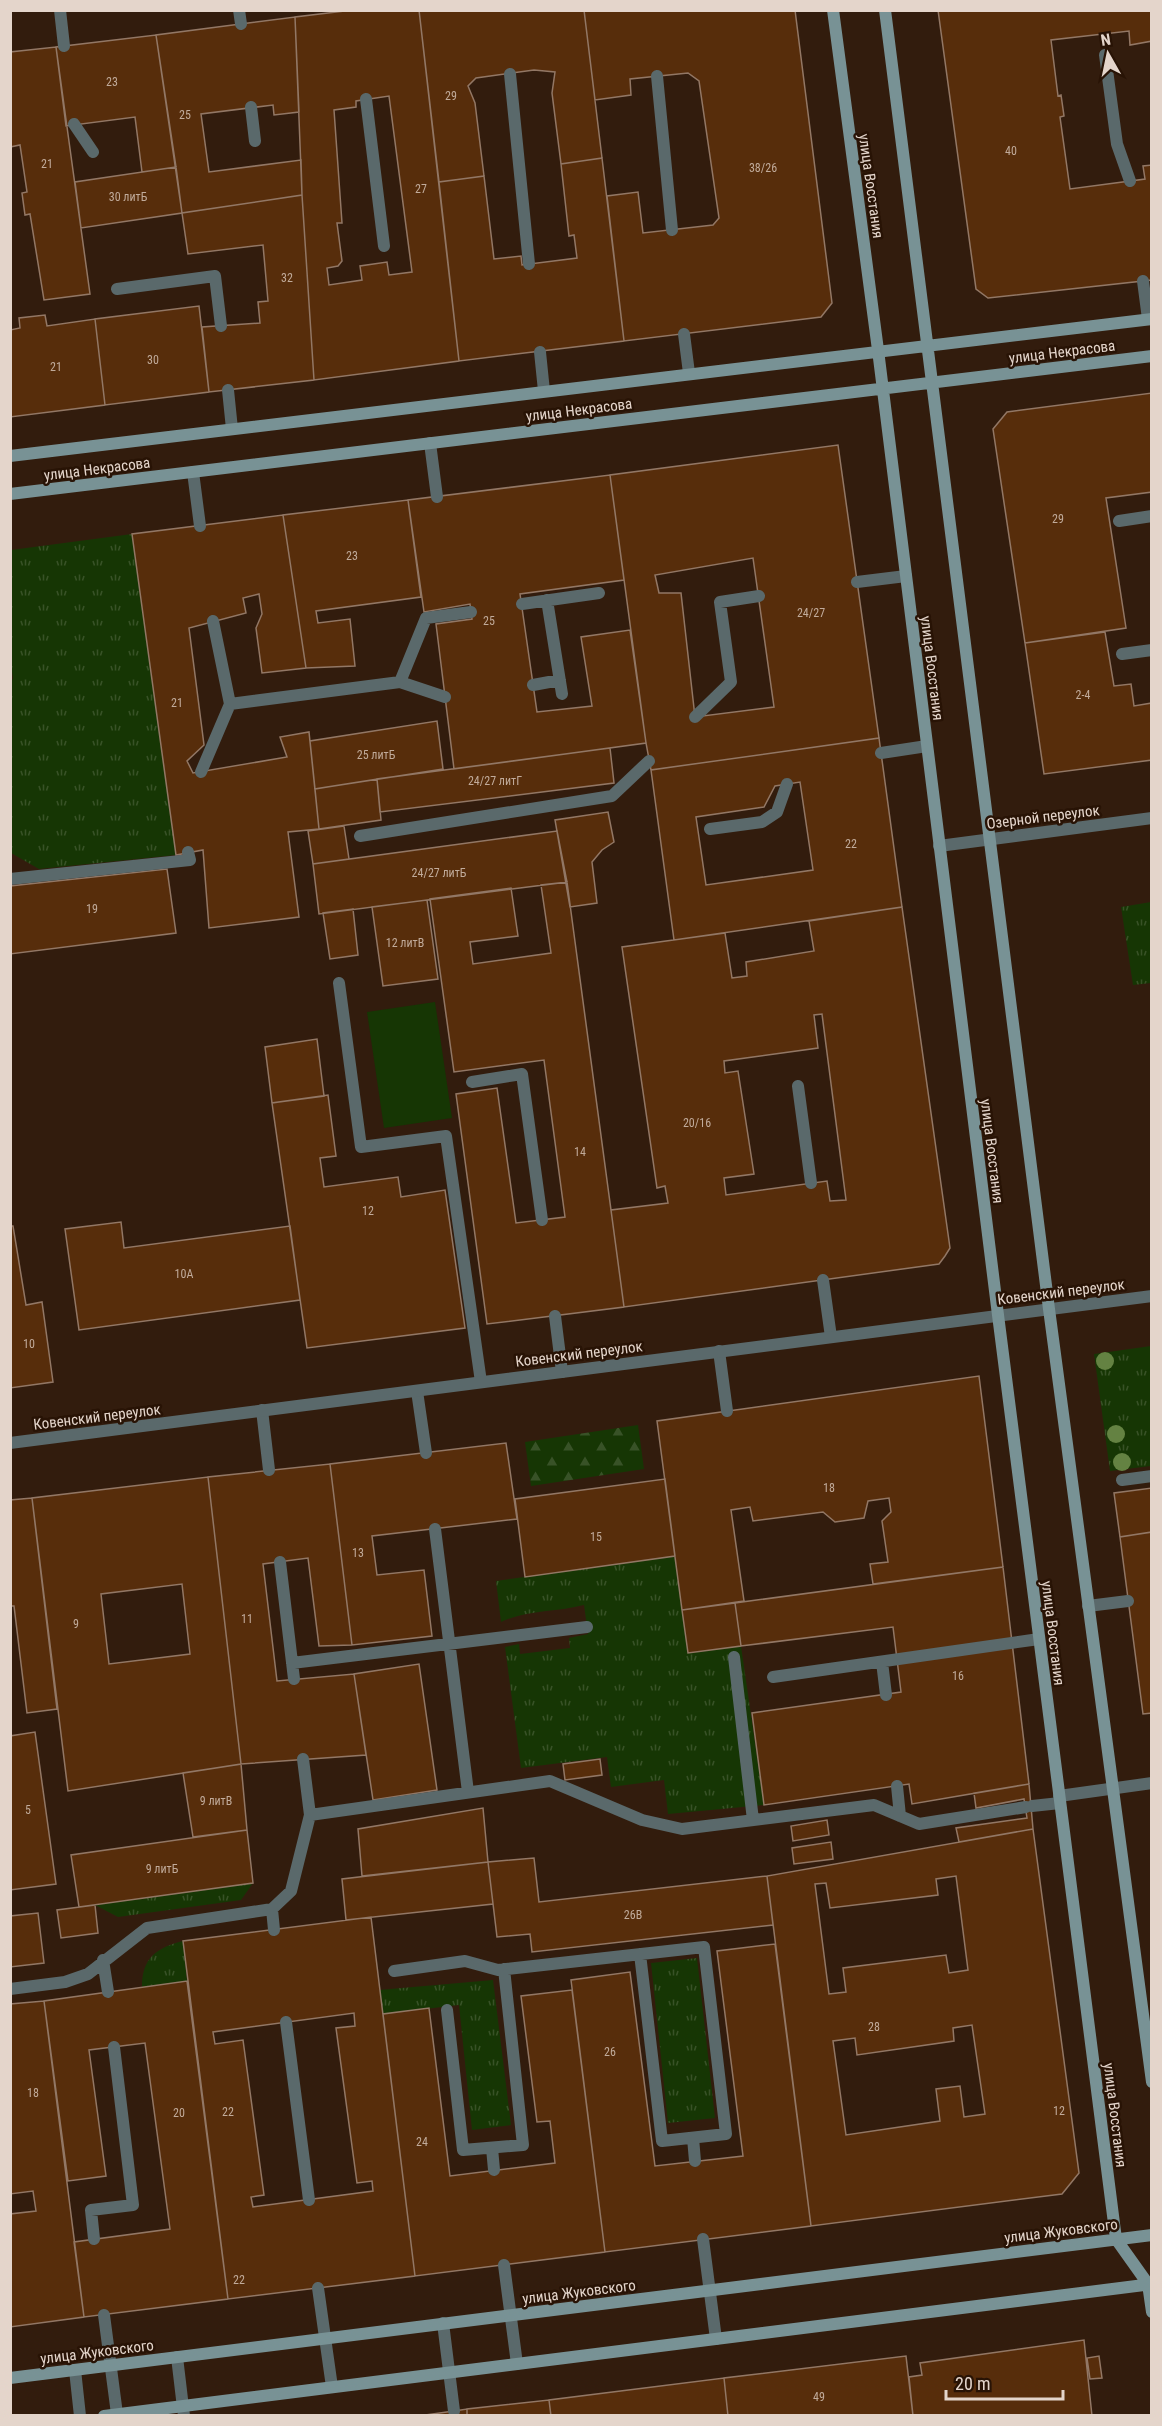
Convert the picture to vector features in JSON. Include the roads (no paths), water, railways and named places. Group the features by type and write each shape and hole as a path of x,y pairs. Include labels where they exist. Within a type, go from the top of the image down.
{"street":[{"path":"60,10 64,46"},
{"path":"239,10 241,24"},
{"name":"улица Восстания","path":"833,10 883,389 1116,2239 1150,2281 1152,2312"},
{"path":"885,10 1049,1309 1152,2082"},
{"path":"1105,55 1117,144 1130,181"},
{"path":"510,74 529,264"},
{"path":"657,76 672,230"},
{"path":"366,99 384,246"},
{"path":"251,107 255,141"},
{"path":"74,124 93,152"},
{"path":"117,289 215,276 221,326"},
{"path":"1143,281 1150,319"},
{"name":"улица Некрасова","path":"10,456 1150,319"},
{"path":"684,334 689,373"},
{"path":"540,352 544,391"},
{"name":"улица Некрасова","path":"10,494 1152,356"},
{"path":"228,390 232,429"},
{"path":"430,443 437,497"},
{"path":"193,472 200,526"},
{"path":"1119,521 1152,516"},
{"path":"857,582 906,576"},
{"path":"522,604 599,593"},
{"path":"695,717 731,682 720,602 759,596"},
{"path":"547,600 562,694"},
{"path":"400,682 426,618 453,610 471,612"},
{"path":"201,772 230,704 213,621"},
{"path":"1122,654 1152,650"},
{"path":"533,685 560,680"},
{"path":"230,704 400,682 445,697"},
{"path":"881,753 927,747"},
{"path":"360,836 612,796 649,761"},
{"path":"710,829 762,822 777,812 787,784"},
{"name":"Озерной переулок","path":"939,846 1152,818"},
{"path":"10,879 190,860 188,852"},
{"path":"339,983 361,1148 446,1136 481,1382"},
{"path":"472,1082 522,1074 542,1220"},
{"path":"798,1086 811,1183"},
{"path":"824,1280 831,1337"},
{"name":"Ковенский переулок","path":"10,1443 1152,1296"},
{"path":"555,1316 562,1372"},
{"path":"719,1351 727,1411"},
{"path":"417,1391 426,1453"},
{"path":"262,1410 269,1470"},
{"path":"1122,1480 1152,1476"},
{"path":"435,1529 468,1792"},
{"path":"280,1562 294,1679"},
{"path":"1088,1606 1128,1601"},
{"path":"292,1663 587,1627"},
{"path":"773,1677 1039,1640"},
{"path":"734,1657 753,1820"},
{"path":"882,1662 886,1695"},
{"path":"10,1989 65,1982 88,1974 103,1960 147,1928 272,1909 291,1891 310,1815 303,1759"},
{"path":"310,1815 550,1781 642,1820 682,1829 873,1805 919,1824 1029,1807 1113,1788 1152,1783"},
{"path":"897,1786 900,1816"},
{"path":"272,1909 274,1930"},
{"path":"394,1971 465,1961 498,1970 504,1969 639,1954 704,1947 726,2134 662,2141 639,1954"},
{"path":"103,1960 108,1992"},
{"path":"447,2010 463,2150 523,2145 504,1969"},
{"path":"286,2022 309,2200"},
{"path":"94,2239 91,2210 133,2205 114,2047"},
{"path":"693,2138 695,2161"},
{"path":"492,2148 494,2170"},
{"name":"улица Жуковского","path":"10,2378 1152,2235"},
{"path":"704,2239 716,2339"},
{"path":"504,2265 517,2364"},
{"path":"104,2415 183,2411 332,2387 1150,2281"},
{"path":"318,2288 332,2387"},
{"path":"104,2315 117,2414"},
{"path":"443,2323 454,2411"},
{"path":"177,2357 183,2411"},
{"path":"75,2370 80,2415"}]}
